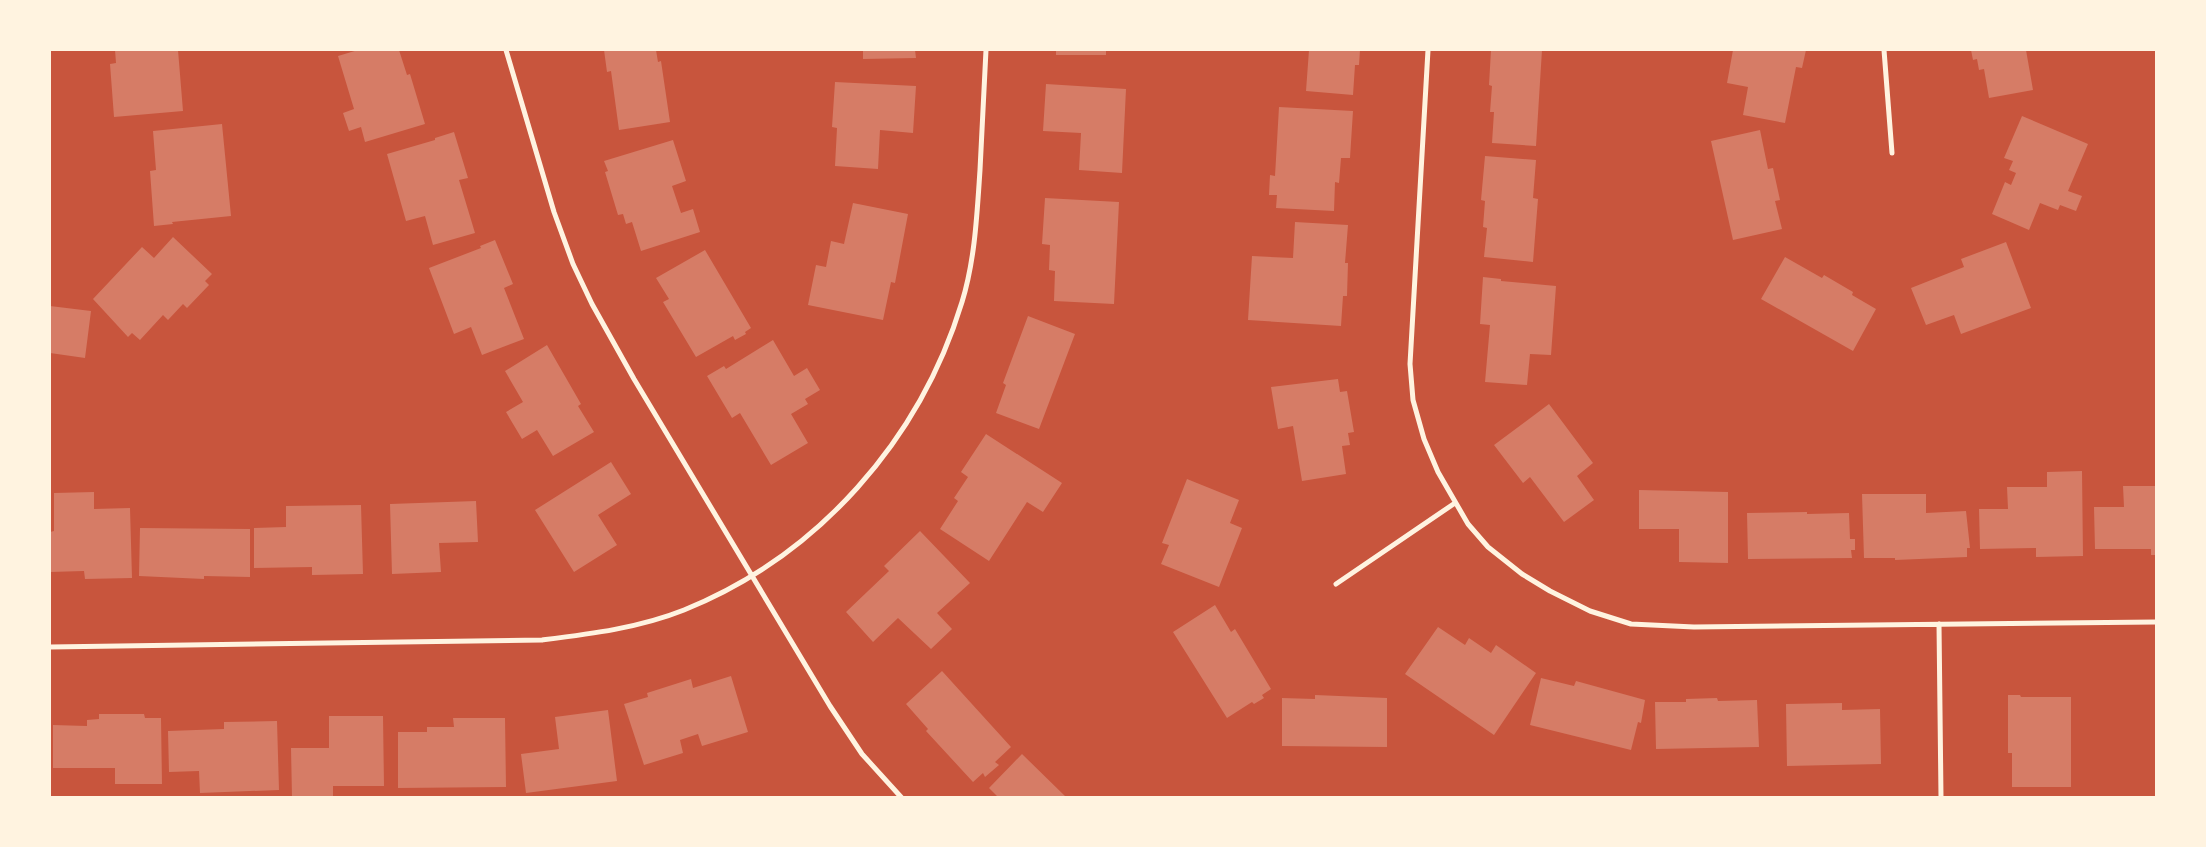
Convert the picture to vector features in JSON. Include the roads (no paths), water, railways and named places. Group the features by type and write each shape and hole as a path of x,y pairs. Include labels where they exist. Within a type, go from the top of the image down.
{"street":[{"path":"506,50 554,212 573,264 592,304 634,379 841,722 862,754 900,797"},
{"path":"50,647 542,640 608,632 658,618 684,610 752,576 798,544 832,515 868,476 925,394 939,363 963,301 973,252 978,208 986,50"},
{"path":"1428,50 1410,364 1413,400 1424,439 1455,504 1468,524 1488,547 1522,574 1550,591 1590,611 1631,624 1694,627 2156,622"},
{"path":"1884,50 1892,153"},
{"path":"1336,584 1455,504"},
{"path":"1939,624 1941,797"}]}
